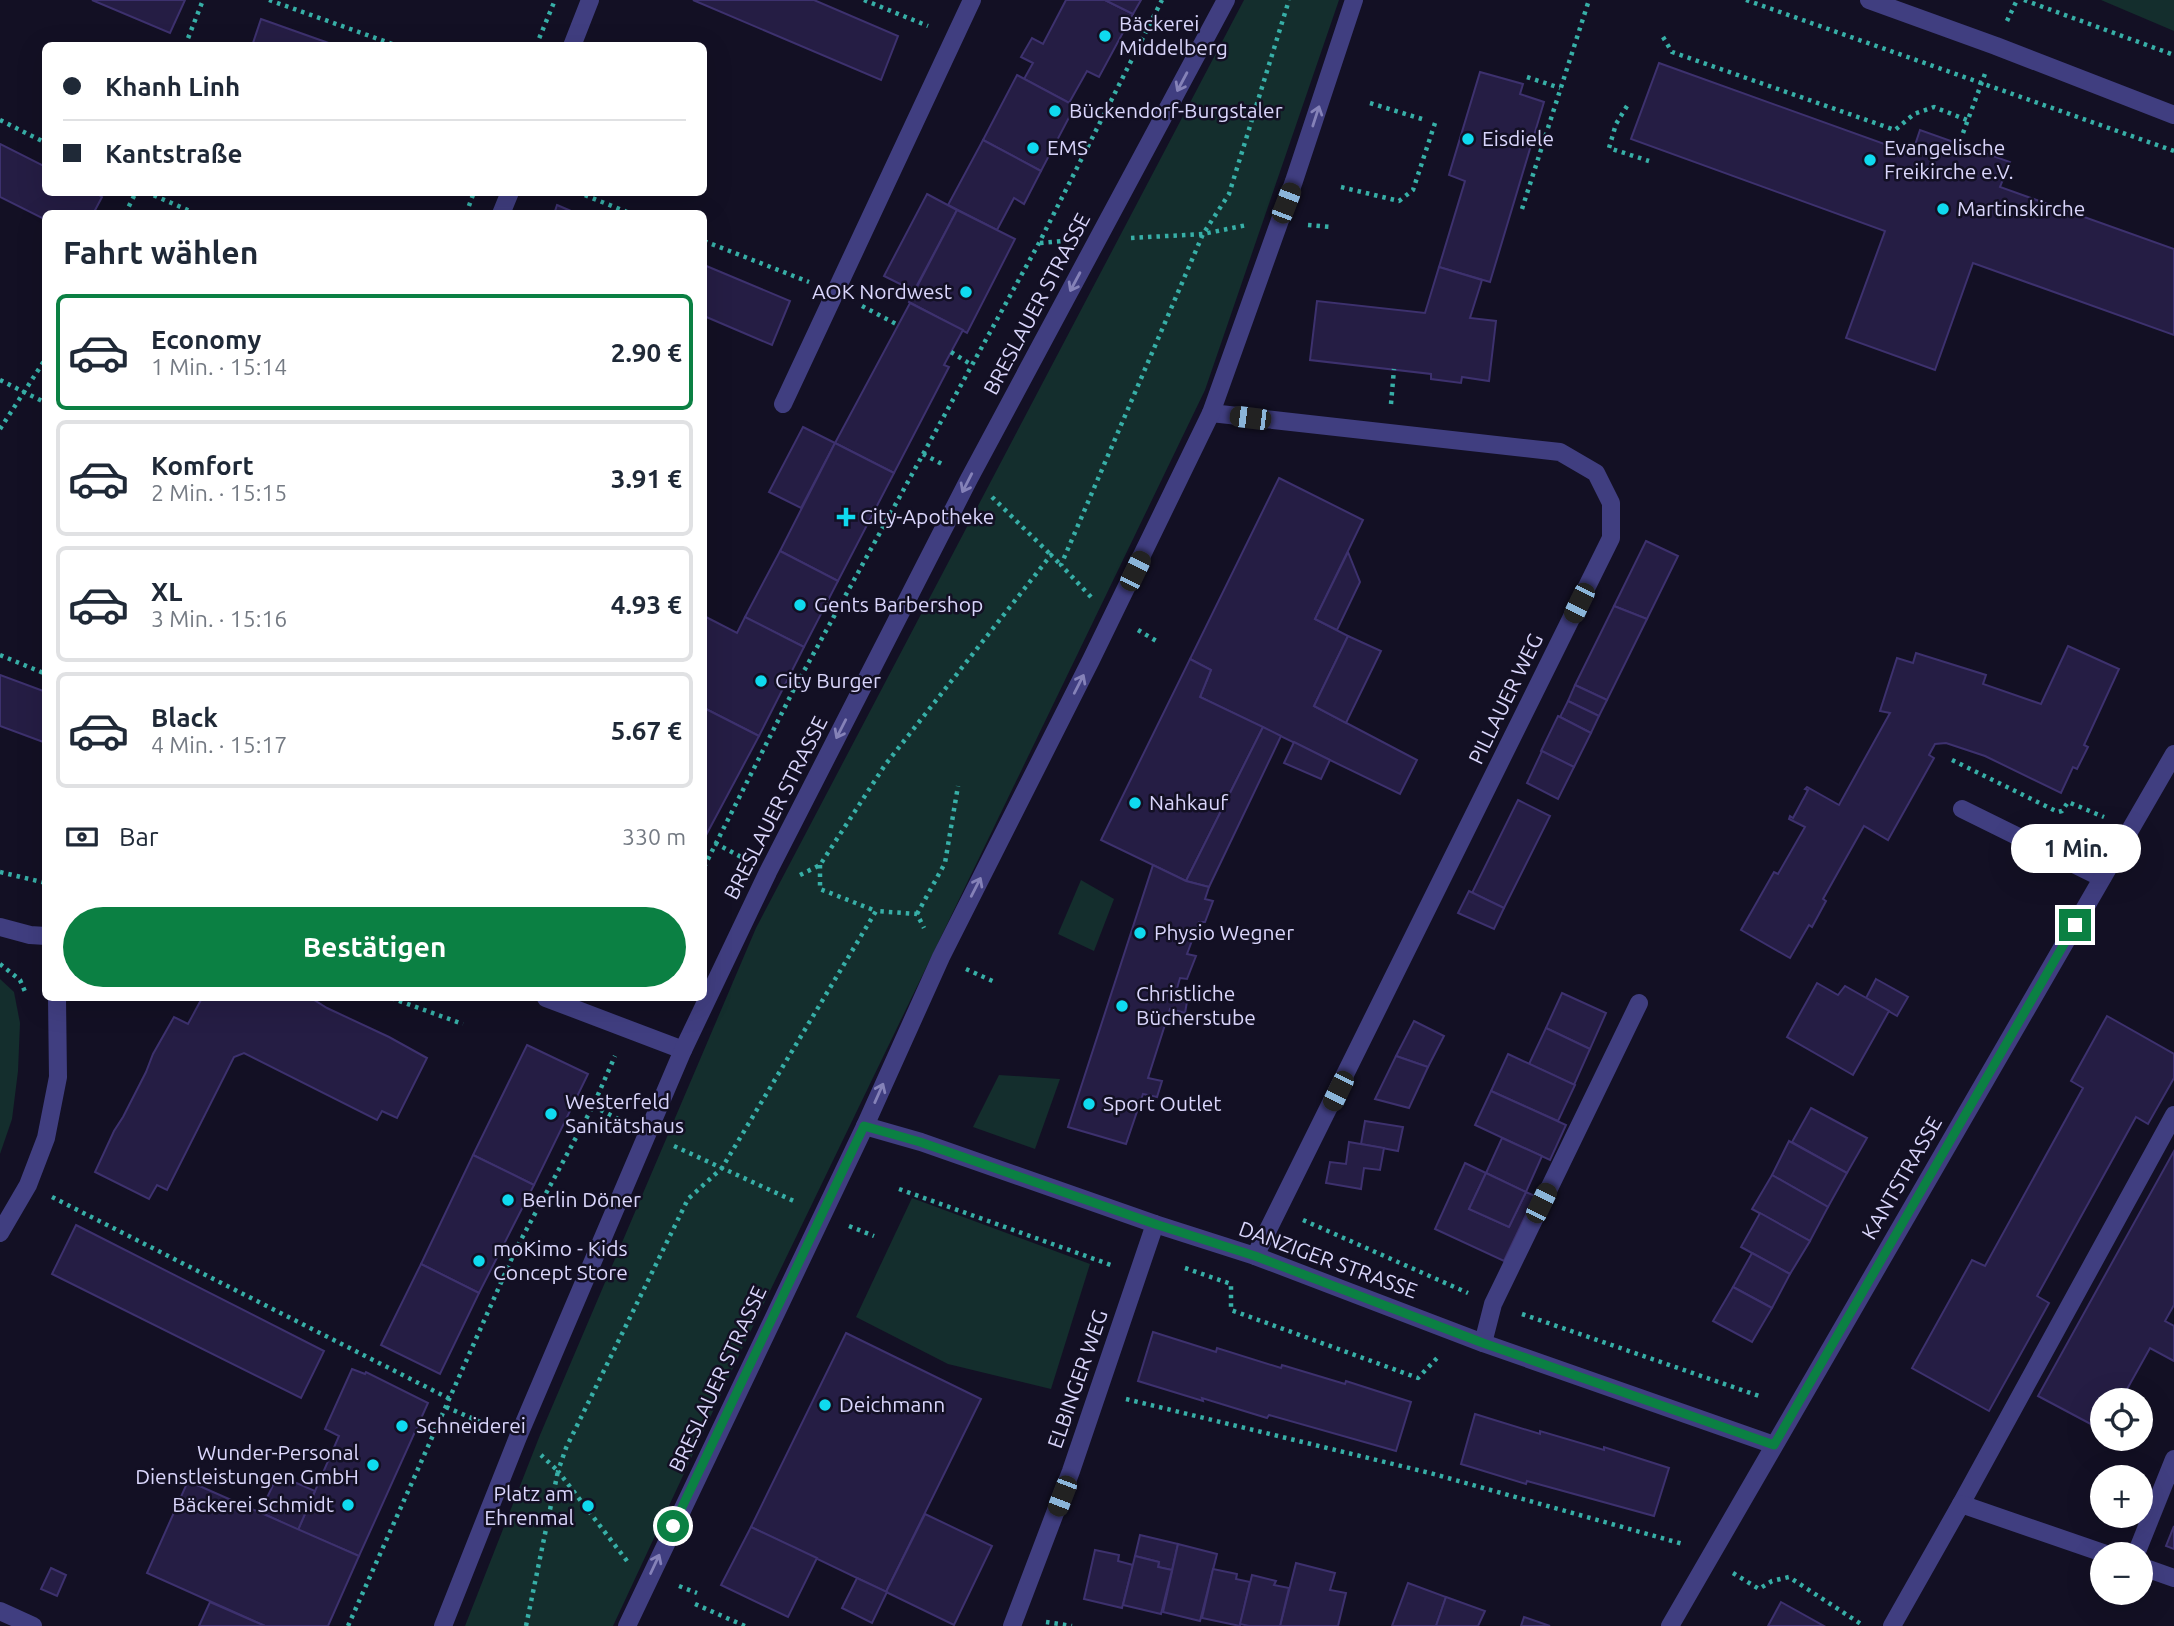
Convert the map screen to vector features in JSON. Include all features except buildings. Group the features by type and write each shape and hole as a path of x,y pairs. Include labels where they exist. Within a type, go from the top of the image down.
{"street":[{"path":"574,42 590,0"},
{"path":"783,404 972,0"},
{"name":"BRESLAUER STRASSE","path":"707,1000 768,872 969,479 1226,0"},
{"name":"BRESLAUER STRASSE","path":"627,1626 864,1126 941,957 1113,616 1211,413 1294,181 1354,0"},
{"path":"1869,0 1891,2 2174,115"},
{"name":"PILLAUER WEG","path":"1211,413 1560,452 1596,473 1611,503 1611,538 1255,1256"},
{"name":"KANTSTRASSE","path":"1670,1626 2174,754"},
{"path":"1962,809 2102,878"},
{"path":"0,926 42,936"},
{"path":"0,1233 29,1185 46,1138 58,1077 57,1001"},
{"path":"554,1001 683,1050"},
{"name":"BRESLAUER STRASSE","path":"443,1626 518,1437 706,1001"},
{"path":"1483,1343 1493,1304 1639,1003"},
{"path":"1892,1626 2174,1115"},
{"name":"DANZIGER STRASSE","path":"864,1126 920,1142 1255,1256 1483,1343 1774,1445"},
{"name":"ELBINGER WEG","path":"1012,1626 1071,1471 1155,1224"},
{"path":"2141,1542 2174,1459"},
{"path":"1961,1504 2090,1548"},
{"path":"2153,1571 2174,1578"},
{"path":"0,1611 33,1626"}],"path":[{"path":"187,42 203,0"},
{"path":"269,0 387,42"},
{"path":"538,42 555,0"},
{"path":"864,0 955,37"},
{"path":"707,860 793,691 1039,243 1162,0"},
{"path":"1061,565 1203,234 1229,194 1289,0"},
{"path":"1522,209 1589,0"},
{"path":"1746,0 2174,151"},
{"path":"2024,0 2174,55"},
{"path":"1663,37 1672,52 1895,130 1914,114 1934,107 1967,120"},
{"path":"1528,77 1560,88"},
{"path":"1962,134 1977,94"},
{"path":"1370,103 1422,120"},
{"path":"1627,106 1616,124 1609,148 1649,161"},
{"path":"0,120 42,141"},
{"path":"1340,187 1399,201 1413,190 1434,123"},
{"path":"155,196 188,210"},
{"path":"587,196 622,210"},
{"path":"707,242 835,292 898,325"},
{"path":"951,352 972,365"},
{"path":"0,429 42,364"},
{"path":"0,380 42,401"},
{"path":"715,843 768,872 791,879 820,865 885,765 1051,555 1100,606 1158,642"},
{"path":"0,655 42,672"},
{"path":"1952,760 2058,812 2062,811 2068,802 2104,818"},
{"path":"916,914 945,863 958,786"},
{"path":"820,865 820,889 876,911 916,914"},
{"path":"0,872 42,882"},
{"path":"526,1626 558,1471 566,1448 688,1199 722,1168 876,911"},
{"path":"916,914 941,957 997,982"},
{"path":"0,964 20,980 28,998"},
{"path":"399,1001 463,1024"},
{"path":"348,1626 516,1249 611,1068"},
{"path":"593,1106 647,1134 874,1236"},
{"path":"29,1185 450,1399"},
{"path":"899,1189 1113,1266 1145,1254 1231,1284 1231,1310 1418,1378 1438,1356"},
{"path":"1265,1237 1292,1215 1493,1304 1762,1397"},
{"path":"1098,1392 1430,1473 1685,1544 1759,1588 1789,1577 1864,1626"},
{"path":"446,1408 487,1426"},
{"path":"558,1471 630,1564 697,1593"},
{"path":"695,1604 745,1626"}],"green space":[{"path":"1244,0 1339,0 1205,390 742,1349 613,1626 465,1626 540,1435 756,928"},
{"path":"2101,0 2174,0 2174,31"},
{"path":"1081,880 1114,899 1094,951 1058,934"},
{"path":"0,979 14,992 20,1023 12,1119 0,1154"},
{"path":"999,1075 1060,1079 1035,1149 973,1127"},
{"path":"912,1198 1090,1264 1051,1389 948,1364 856,1317"}],"place":[{"name":"Bäckerei Middelberg","path":"1105,36"},
{"name":"Bückendorf-Burgstaler","path":"1055,111"},
{"name":"Eisdiele","path":"1468,139"},
{"name":"EMS","path":"1033,148"},
{"name":"Evangelische Freikirche e.V.","path":"1870,160"},
{"name":"Martinskirche","path":"1943,209"},
{"name":"AOK Nordwest","path":"966,292"},
{"name":"City-Apotheke","path":"846,517"},
{"name":"Gents Barbershop","path":"800,605"},
{"name":"City Burger","path":"761,681"},
{"name":"Nahkauf","path":"1135,803"},
{"name":"Physio Wegner","path":"1140,933"},
{"name":"Christliche Bücherstube","path":"1122,1006"},
{"name":"Sport Outlet","path":"1089,1104"},
{"name":"Westerfeld Sanitätshaus","path":"551,1114"},
{"name":"Berlin Döner","path":"508,1200"},
{"name":"moKimo - Kids Concept Store","path":"479,1261"},
{"name":"Deichmann","path":"825,1405"},
{"name":"Schneiderei","path":"402,1426"},
{"name":"Wunder-Personal Dienstleistungen GmbH","path":"373,1465"},
{"name":"Bäckerei Schmidt","path":"348,1505"},
{"name":"Platz am Ehrenmal","path":"588,1506"}],"route":[{"path":"673,1526 864,1126 920,1142 1255,1256 1483,1343 1774,1445 2075,925"}]}
